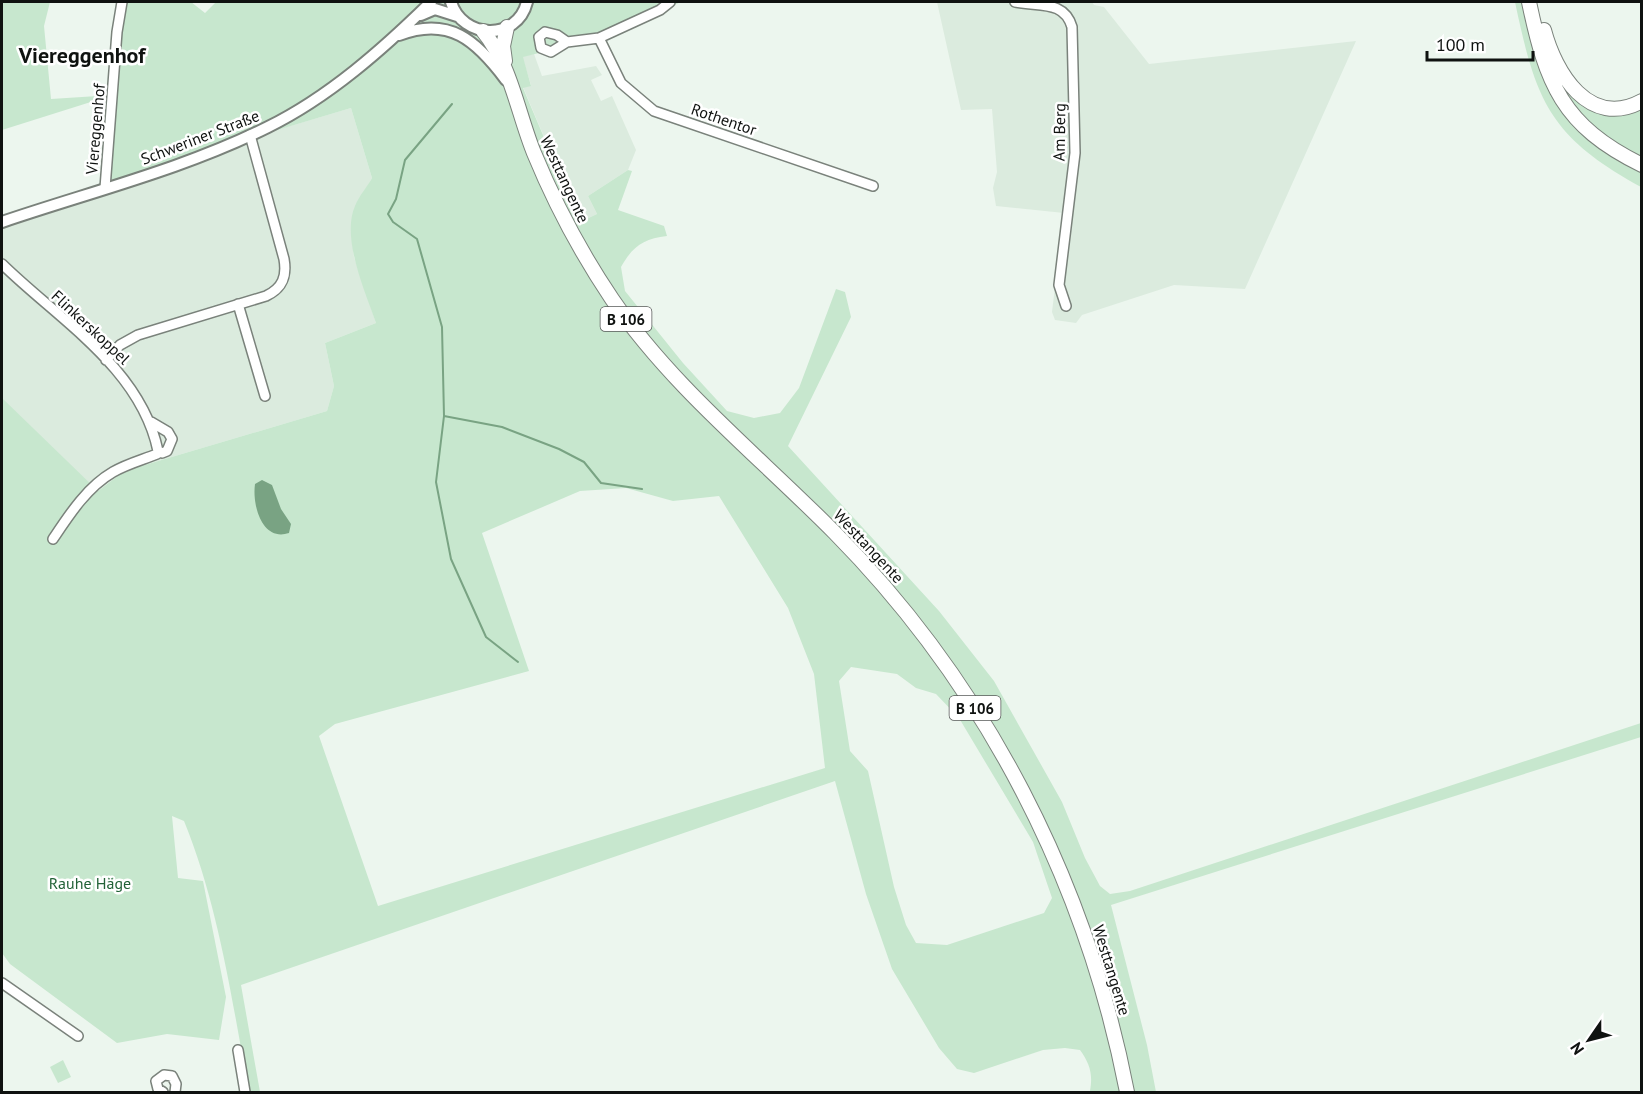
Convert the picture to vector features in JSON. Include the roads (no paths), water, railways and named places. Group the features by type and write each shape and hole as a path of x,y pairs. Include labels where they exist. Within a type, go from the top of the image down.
{"highway":[{"path":"1529,2 1545,69 1565,105 1593,136 1641,165"},
{"path":"1538,2 1554,62 1575,91 1586,100 1609,108 1620,108 1641,101"},
{"name":"Westtangente","path":"506,72 503,46 507,27"},
{"name":"Westtangente","path":"483,31 495,48 506,72 550,191 588,262 613,300 639,335 697,400 833,531 882,582 958,682 989,730 1046,837 1072,900 1100,982 1127,1092"}],"main road":[{"name":"Schweriner Straße","path":"2,222 105,188 269,127 332,87 393,37 430,2"},
{"path":"451,2 458,16"},
{"path":"483,31 507,27 515,22 528,3"},
{"name":"Schweriner Straße","path":"415,17 435,9 450,11 458,16"},
{"name":"B 106","path":"458,16 472,28 483,31"},
{"path":"393,37 422,27 444,28 456,33 483,54 510,86"}],"street":[{"name":"Viereggenhof","path":"105,188 117,32 122,2"},
{"path":"567,42 599,38 660,10 670,2"},
{"name":"Am Berg","path":"1015,2 1057,4 1067,13 1072,27 1075,153 1059,285 1066,306"},
{"name":"Rothentor","path":"599,38 621,83 654,111 873,186"},
{"path":"106,360 120,345 138,334 276,290 286,272 250,135"},
{"name":"Flinkerskoppel","path":"2,264 33,294 52,308 106,360 135,392 149,421 158,451 162,453 167,451 172,439 168,432 149,421"},
{"path":"238,304 265,396"},
{"path":"53,539 73,511 99,482 114,471 157,454 158,451"},
{"path":"2,983 78,1036"},
{"path":"238,1050 245,1092"},
{"path":"163,1092 158,1089 156,1081 164,1075 172,1076 176,1084 175,1092"}],"waterway":[{"path":"452,104 405,160 396,199 388,214 393,222 417,239 442,327 444,416 436,482 451,559 486,637 518,662"},
{"path":"444,416 502,427 559,449 584,462 601,483 642,489"}],"district":[{"name":"Viereggenhof","path":"82,55"}],"park label":[{"name":"Rauhe Häge","path":"90,883"}]}
